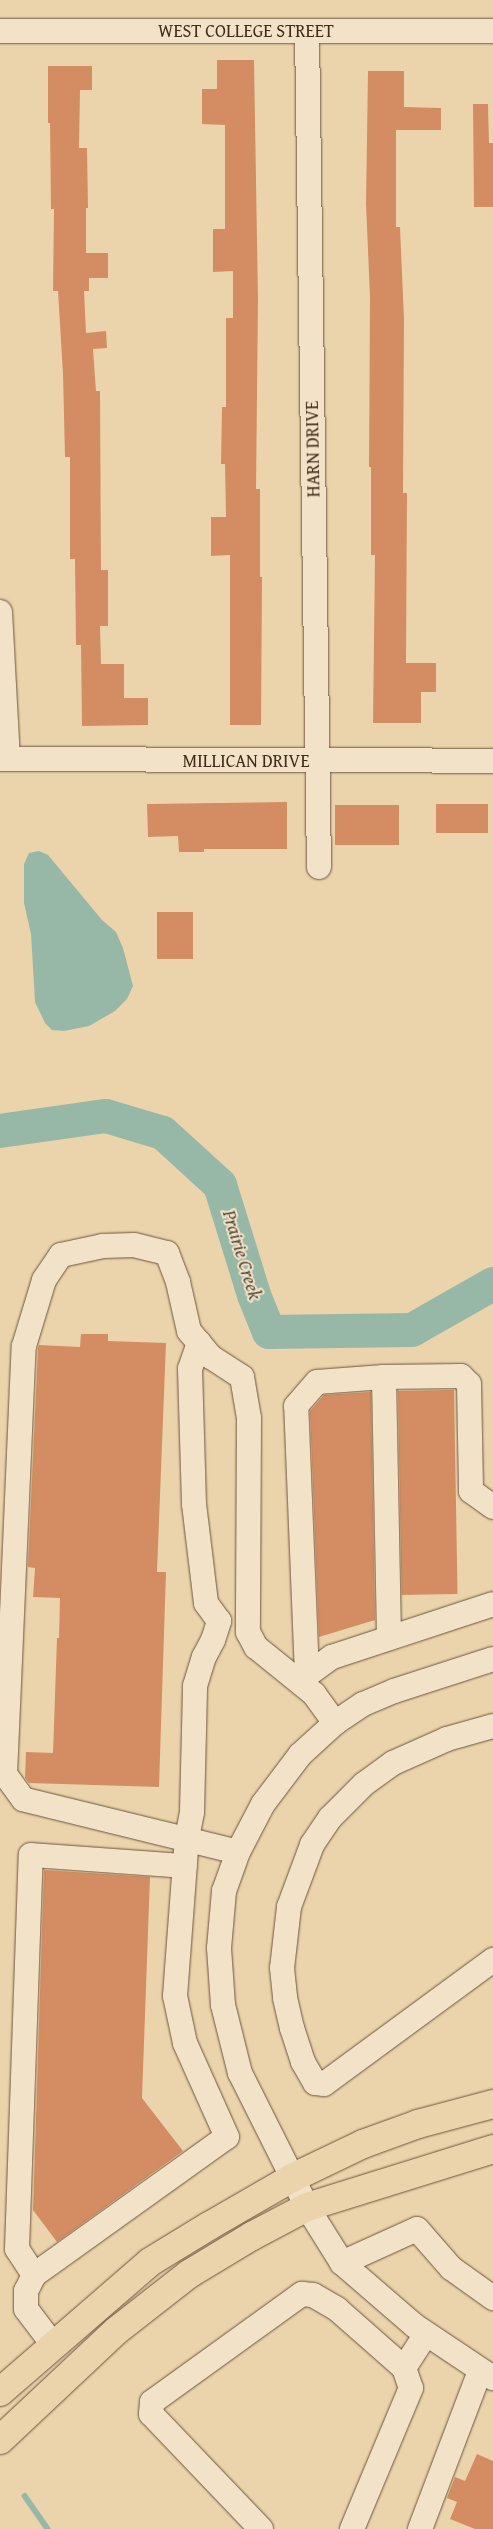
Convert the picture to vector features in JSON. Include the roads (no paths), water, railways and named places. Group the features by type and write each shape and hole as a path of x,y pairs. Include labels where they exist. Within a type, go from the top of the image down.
{"main road":[{"path":"0,2392 150,2262 292,2178 363,2144 445,2116 493,2104"},
{"path":"0,2440 116,2331 185,2278 252,2236 307,2207 493,2149"}],"street":[{"name":"WEST COLLEGE STREET","path":"0,31 493,31"},
{"name":"HARN DRIVE","path":"307,31 318,867"},
{"path":"0,612 4,759"},
{"name":"MILLICAN DRIVE","path":"4,759 317,762 493,761"},
{"path":"238,1852 22,1799 5,1774 24,1346 44,1280 62,1255 103,1246 134,1245 167,1253 178,1282 189,1331 211,1357 242,1377 249,1418 248,1632 256,1647 304,1680 335,1723"},
{"path":"200,1343 190,1369 194,1504 206,1603 219,1621 248,1632"},
{"path":"304,1680 296,1406 317,1382 384,1377 461,1376 468,1384 471,1491 493,1507"},
{"path":"384,1377 389,1638"},
{"path":"304,1680 332,1657 493,1604"},
{"path":"54,2346 26,2309 26,2291 34,2275 227,2137 185,2043 175,1996 187,1838 192,1812 195,1686 204,1657 213,1640 219,1621"},
{"path":"420,2529 487,2374 426,2334 342,2263 307,2207 240,2074 223,2004 219,1948 224,1891 238,1852 269,1797 300,1755 335,1723 363,1704 394,1691 493,1660"},
{"path":"493,1726 447,1739 393,1763 364,1784 330,1818 312,1845 289,1907 282,1968 285,1998 292,2028 303,2062 315,2083 324,2084 493,1960"},
{"path":"34,2275 17,2249 30,1855 185,1866"},
{"path":"342,2263 417,2229 451,2268 493,2298"},
{"path":"261,2529 154,2418 151,2414 152,2402 302,2294 313,2295 338,2309 404,2368 411,2388 352,2529"},
{"path":"404,2368 426,2334"}],"waterway":[{"name":"Prairie Creek","path":"0,1131 106,1116 163,1133 220,1185 254,1295 269,1332 412,1330 493,1284"},
{"path":"25,2496 48,2529"}]}
